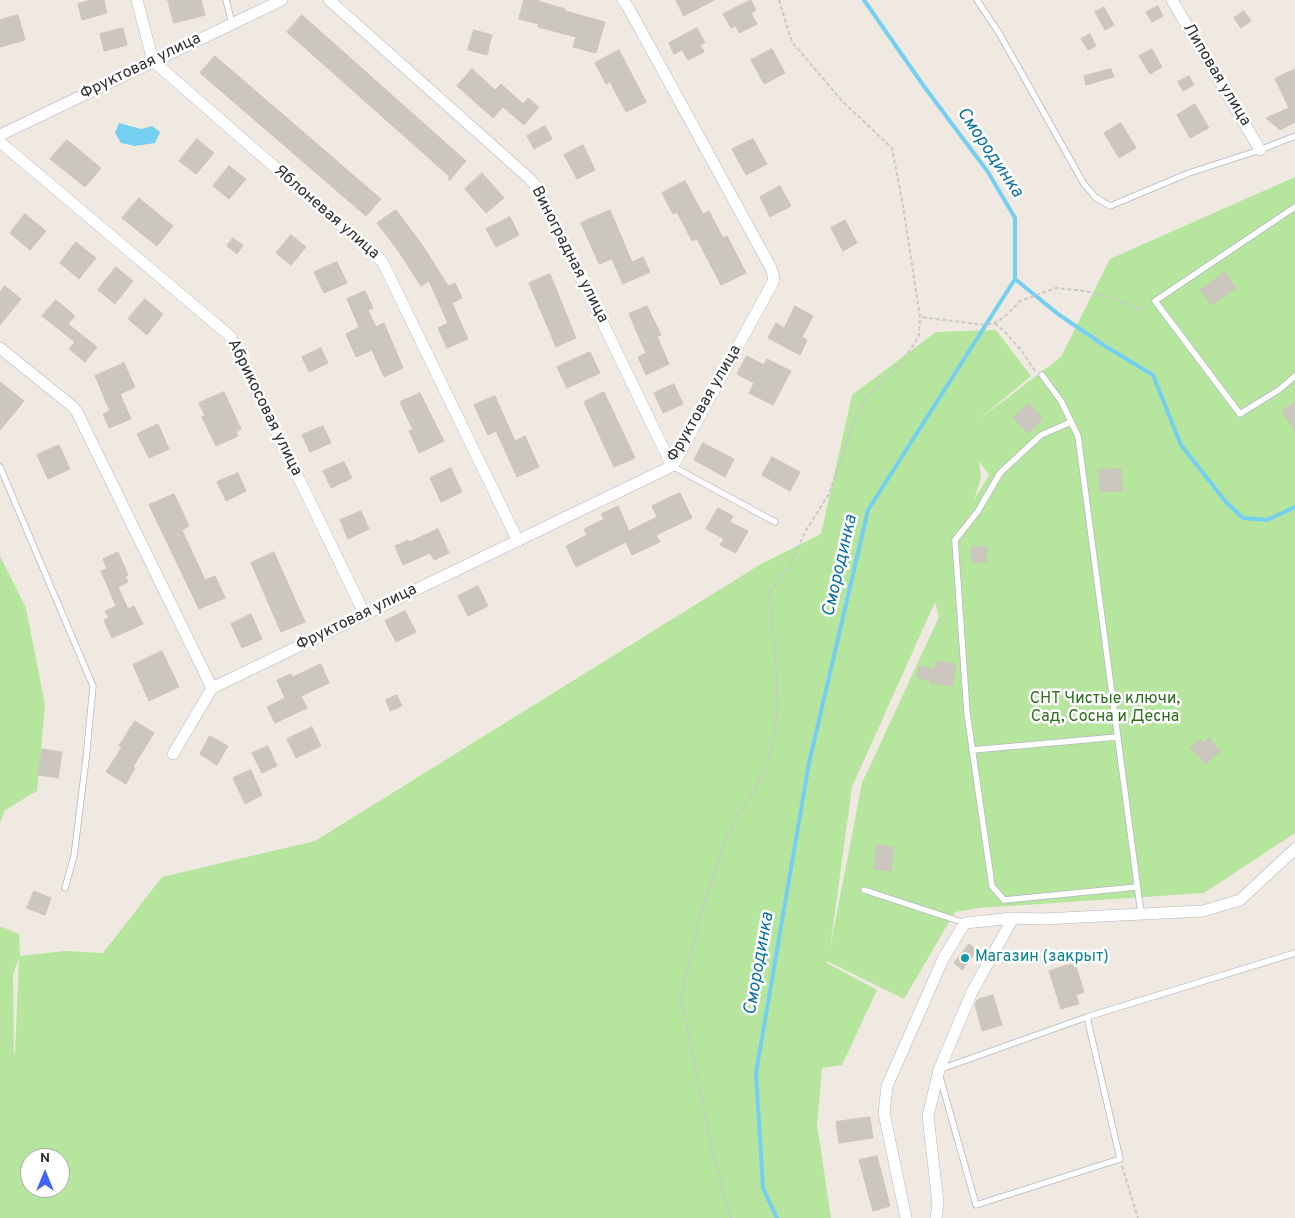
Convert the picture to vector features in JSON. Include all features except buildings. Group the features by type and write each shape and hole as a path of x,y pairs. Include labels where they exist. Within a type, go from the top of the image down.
{"street":[{"path":"137,0 153,61"},
{"name":"Фруктовая улица","path":"0,136 282,0"},
{"name":"Виноградная улица","path":"329,0 525,175 538,189 672,466"},
{"name":"Фруктовая улица","path":"212,688 672,466 774,277 771,268 623,0"},
{"name":"Липовая улица","path":"1172,0 1260,150"},
{"name":"Яблоневая улица","path":"153,61 379,258 518,541"},
{"name":"Абрикосовая улица","path":"0,142 230,336 365,615"},
{"path":"0,348 77,412 212,688 173,754"},
{"path":"906,1218 884,1113 887,1086 944,957 965,923 1013,918 1042,919 1203,911 1240,900 1295,849"},
{"path":"936,1218 938,1203 928,1116 938,1070 972,992 1013,918"}],"lane":[{"path":"226,0 232,23"},
{"path":"977,0 999,33 1084,184 1096,198 1110,206 1189,173 1260,150 1295,136"},
{"path":"1295,208 1155,302 1240,414 1280,390 1295,376"},
{"path":"1042,375 1061,401 1078,436 1140,914"},
{"path":"1071,422 1041,435 1000,473 978,511 955,540 967,713 972,750 992,886 1004,900 1137,887"},
{"path":"672,466 775,522"},
{"path":"0,467 92,686 93,696 74,856 65,888"},
{"path":"972,750 1118,737"},
{"path":"864,890 965,923"},
{"path":"1087,1017 1120,1159 976,1206 938,1070 1087,1017 1295,954"}],"path":[{"path":"731,1218 713,1154 681,997 701,913 728,834 767,769 776,725 777,680 770,593 791,563 805,532 828,494 856,415 869,395 897,367 914,343 919,335 920,317 892,148 842,101 792,42 779,0"},
{"path":"920,317 985,325 995,324 1020,301 1056,288 1085,291 1114,298 1139,310 1155,302"},
{"path":"995,324 1021,350 1034,370 1042,375"},
{"path":"1120,1159 1138,1218"}],"green space":[{"name":"СНТ Чистые ключи, Сад, Сосна и Десна","path":"1295,177 1295,833 1204,893 979,908 955,912 904,999 827,961 827,963 877,990 842,1065 822,1068 817,1124 831,1218 0,1218 0,926 19,934 20,956 65,951 103,953 162,877 315,841 761,564 821,534 852,395 936,332 996,330 1031,376 977,421 1061,357 1110,259","holes":["979,461 989,475 974,500 981,478","935,602 939,617 862,783 830,948 852,787","19,958 15,1053 14,1053 13,974"]},
{"path":"0,556 26,608 45,705 37,791 5,810 0,823"}],"water":[{"path":"119,123 141,129 152,126 160,132 155,143 135,146 121,143 115,133"}],"waterway":[{"name":"Смородинка","path":"777,1218 763,1188 756,1073 809,763 868,510 1015,279 1015,218 988,172 923,85 864,0"},
{"path":"1015,279 1058,314 1105,346 1153,375 1181,445 1226,502 1243,518 1267,520 1295,507"}],"place":[{"name":"Магазин (закрыт)","path":"965,958"}]}
